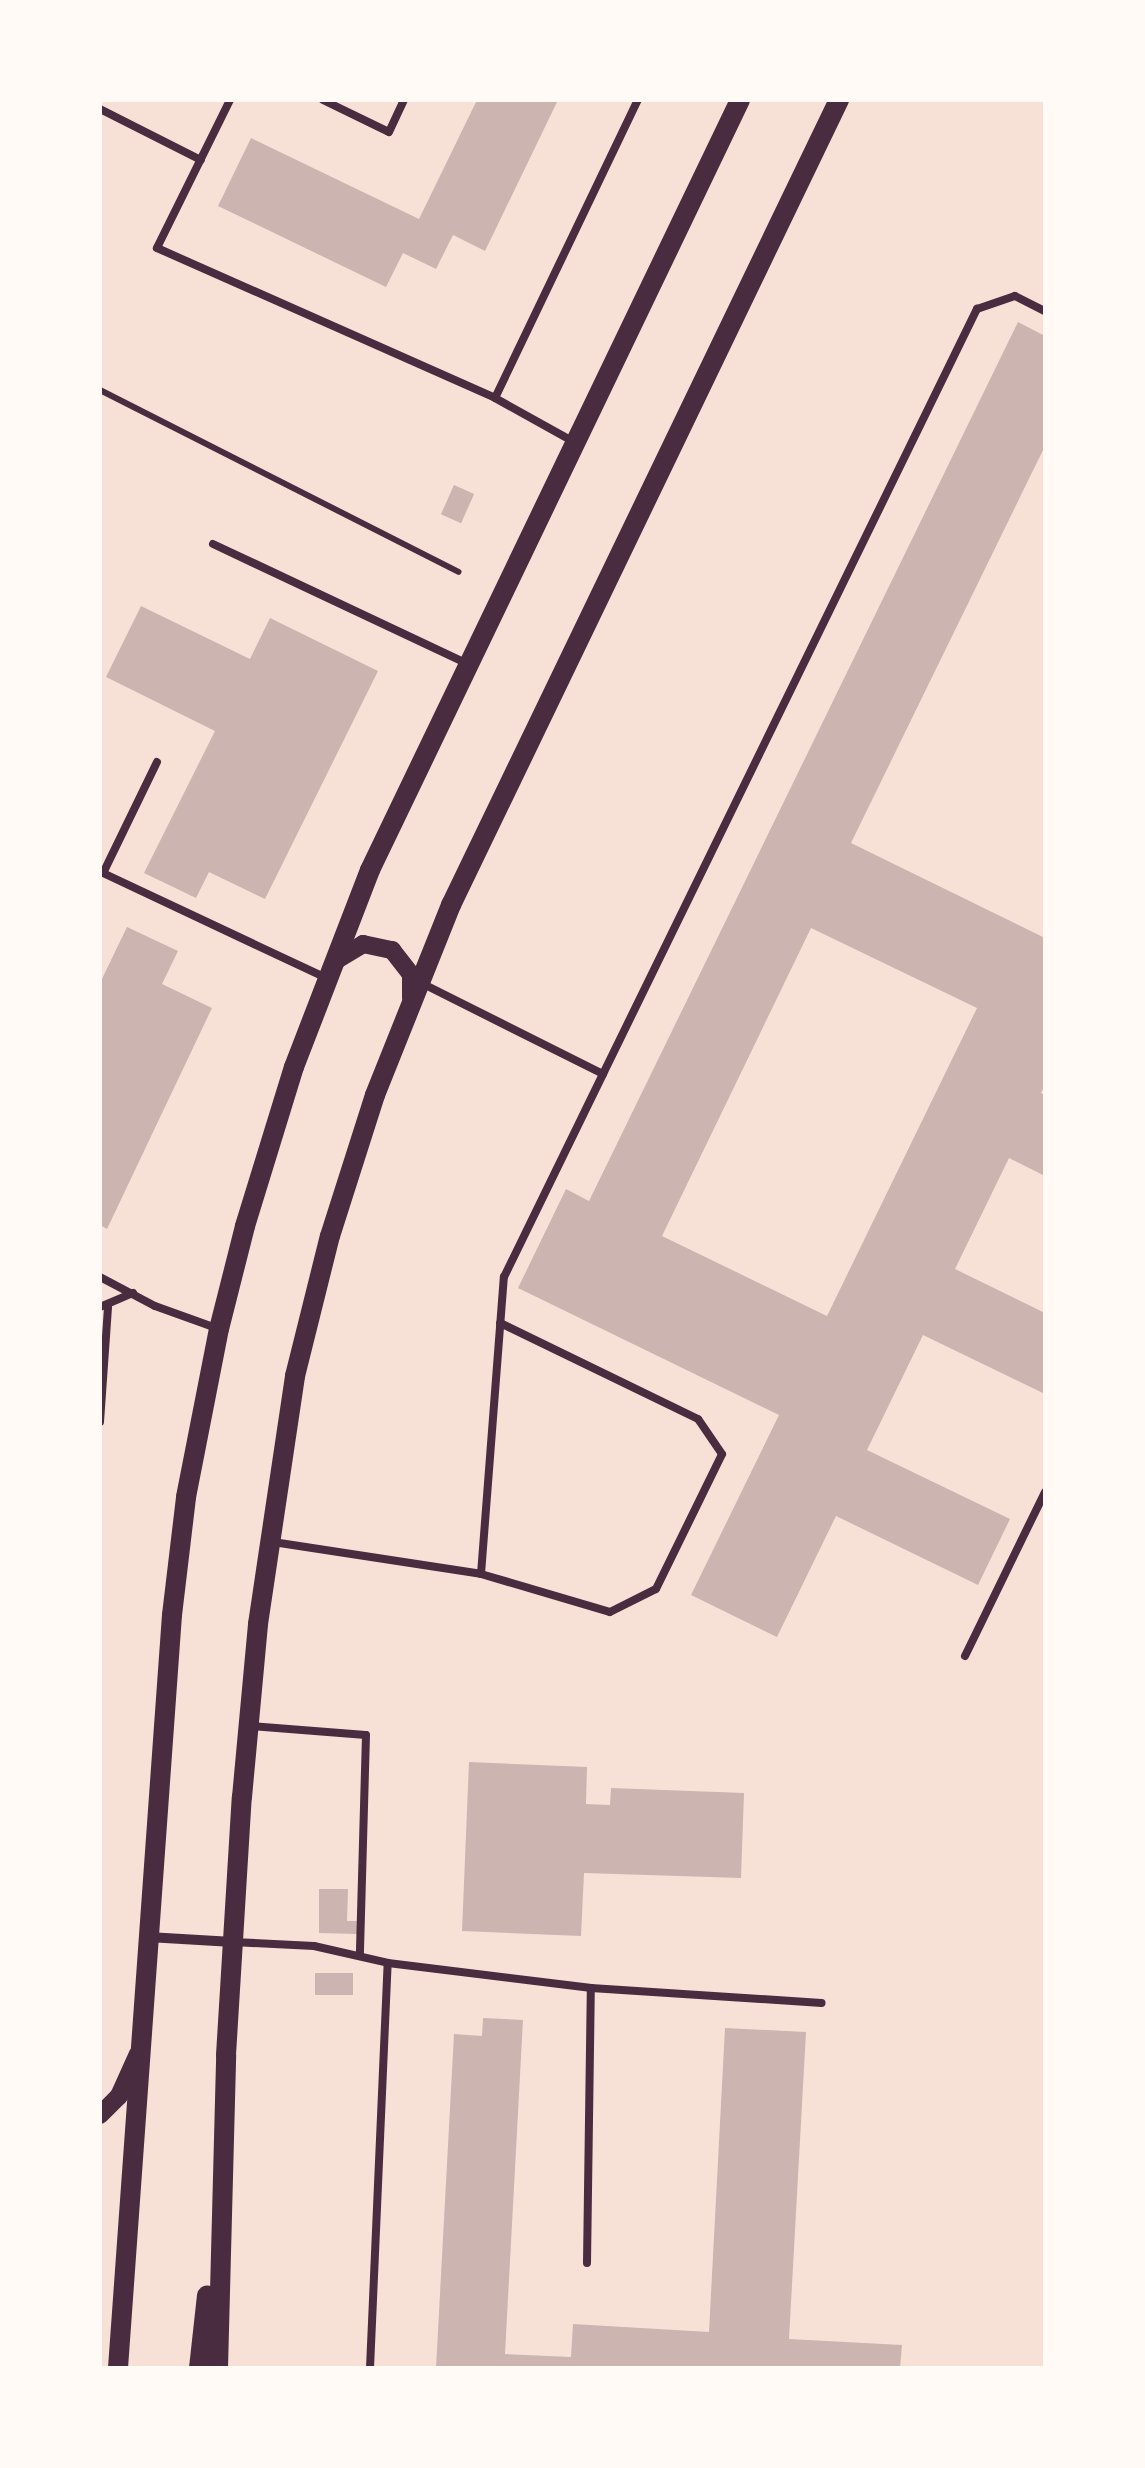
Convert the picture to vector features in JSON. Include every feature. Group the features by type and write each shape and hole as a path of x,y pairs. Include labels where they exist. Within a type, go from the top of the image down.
{"main road":[{"path":"118,2368 174,1595 186,1497 244,1226 327,974 370,870 740,100"},
{"path":"218,2368 220,2184 248,1726 268,1542 295,1376 330,1236 410,1003 468,869 839,100"},
{"path":"199,2368 220,2184"}],"street":[{"path":"327,974 337,958 363,944 392,950 411,974 410,1003"},
{"path":"148,1937 233,1942"},
{"path":"100,2115 119,2096 140,2049"}],"lane":[{"path":"230,100 157,248 495,398 574,442"},
{"path":"323,100 388,132 404,100"},
{"path":"495,398 638,100"},
{"path":"100,109 200,160"},
{"path":"480,1574 504,1278 977,309 1015,296 1045,311"},
{"path":"213,544 468,664"},
{"path":"157,762 103,873 327,974"},
{"path":"418,982 603,1074"},
{"path":"100,1277 155,1306 219,1329"},
{"path":"100,1422 104,1307 133,1293"},
{"path":"268,1542 480,1574 610,1612 656,1589 722,1454 698,1418 500,1323"},
{"path":"965,1656 1045,1492"},
{"path":"248,1726 366,1735 360,1955"},
{"path":"233,1942 314,1946 388,1963 591,1988 822,2003"},
{"path":"370,2368 388,1963"},
{"path":"587,2263 591,1988"}],"path":[{"path":"100,390 458,572"}],"building":[{"path":"477,100 558,100 485,251 453,235 436,269 403,253 386,287 218,206 251,138 419,219"},
{"path":"1018,322 1045,336 1045,446 851,843 1045,938 1045,1085 1041,1093 1045,1095 1045,1176 1009,1158 955,1269 1045,1313 1045,1394 923,1335 867,1450 1010,1519 978,1585 836,1516 777,1637 691,1595 779,1415 518,1288 566,1189 589,1201","holes":["811,928 977,1008 827,1316 662,1236"]},
{"path":"454,485 474,494 461,523 441,514"},
{"path":"141,606 250,659 270,618 378,671 265,899 209,872 196,898 144,873 215,731 106,677"},
{"path":"127,927 178,951 162,984 212,1008 107,1229 100,1225 100,983"},
{"path":"469,1762 587,1767 586,1804 610,1805 611,1788 744,1793 741,1878 584,1873 581,1936 462,1931"},
{"path":"319,1889 348,1889 347,1921 357,1921 357,1934 319,1933"},
{"path":"315,1973 353,1973 353,1995 315,1995"},
{"path":"483,2018 523,2020 505,2354 571,2357 573,2324 709,2332 725,2028 806,2032 789,2339 902,2345 900,2368 436,2368 454,2034 482,2036"}]}
